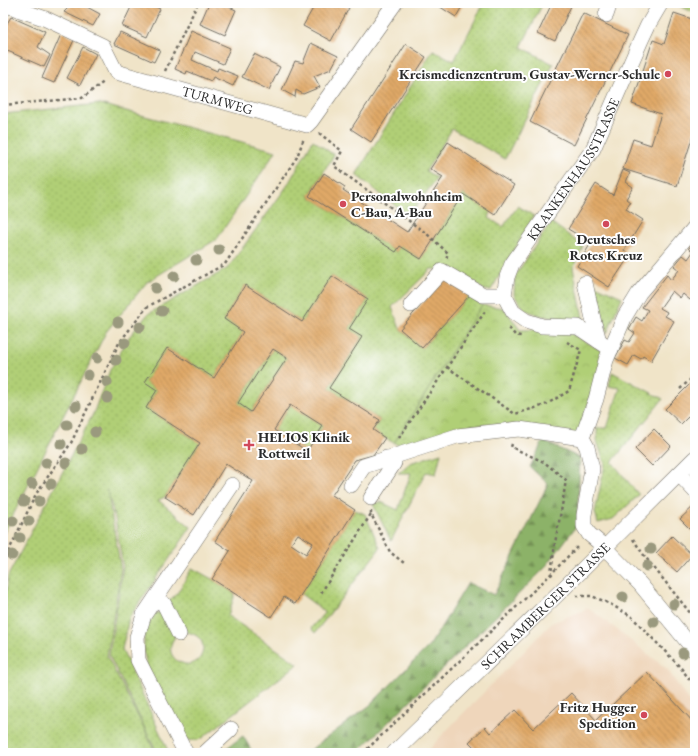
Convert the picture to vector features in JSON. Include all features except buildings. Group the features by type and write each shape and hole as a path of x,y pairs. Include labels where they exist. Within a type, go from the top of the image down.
{"street":[{"path":"307,124 311,121 395,3"},
{"name":"KRANKENHAUSSTRASSE","path":"504,295 506,277 512,264 593,149 641,40 661,3"},
{"path":"3,4 46,19 102,46 116,72"},
{"name":"TURMWEG","path":"116,72 307,124"},
{"path":"605,345 639,293 695,227"},
{"path":"411,305 442,271 483,295 504,295 513,312 526,321 542,326 578,327 605,345"},
{"path":"585,283 594,323 605,345 606,360 596,399 582,438 587,447 592,469 584,516 584,526 589,534 601,544 640,584 695,651"},
{"path":"351,485 364,466 457,436 519,429 582,438"},
{"path":"371,498 394,463 386,458"},
{"name":"SCHRAMBERGER STRASSE","path":"394,753 695,458"},
{"path":"678,474 695,491"},
{"path":"186,753 138,660 136,637 144,615 232,486"},
{"path":"155,599 164,604 179,634"},
{"path":"205,753 231,729"}],"path":[{"path":"158,84 198,3"},
{"path":"3,105 82,98 116,72"},
{"path":"3,563 36,494 71,443 120,343 147,307 225,264 297,157 306,133 307,124 342,151 334,166 427,234 448,253 442,271"},
{"path":"399,438 491,302 504,295"},
{"path":"505,323 515,336 523,336"},
{"path":"447,367 515,414 545,405 569,391 581,350 562,339"},
{"path":"680,389 692,378 695,380"},
{"path":"519,429 511,447 544,462 566,480 551,574"},
{"path":"371,498 371,514 390,552 404,563"},
{"path":"322,593 371,514"},
{"path":"626,526 643,554 695,619"},
{"path":"363,753 551,574 589,534"},
{"path":"551,574 574,596 592,596 631,616 681,668 695,687"}],"shaded area":[{"path":"589,608 667,669 695,711 695,724 671,753 426,753 552,623"}],"green space":[{"path":"484,3 543,3 521,47 553,64 505,159 452,129 426,171 437,178 409,216 356,175 433,50 454,61"},
{"path":"673,3 695,3 695,13"},
{"path":"100,104 276,151 217,239 147,282 106,332 3,535 3,114"},
{"path":"313,140 334,155 309,196 396,252 400,246 421,259 463,194 491,212 489,218 503,227 518,206 534,216 491,290 484,290 452,269 431,269 392,307 400,329 422,348 469,296 482,305 394,443 373,430 380,420 329,388 362,337 349,329 368,299 332,276 302,322 245,285 224,319 243,332 214,378 167,348 145,382 157,390 146,408 200,443 165,497 158,500 191,527 129,618 122,649 169,753 157,753 109,655 123,567 115,518 107,489 121,569 107,656 145,730 155,753 3,753 3,606 8,576 93,414 110,370 129,337 148,314 228,268 287,186"},
{"path":"551,222 583,246 573,268 584,323 542,316 525,310 514,295 515,276"},
{"path":"595,285 622,297 607,333"},
{"path":"482,305 504,308 520,330 563,329 604,352 579,435 516,425 471,425 404,447 394,443"},
{"path":"273,349 287,358 251,412 238,403"},
{"path":"612,372 663,399 612,462 639,495 613,519 598,523 595,512 605,464 597,441 597,428 607,428 620,388 609,386"},
{"path":"290,405 323,426 307,451 274,430"},
{"path":"543,441 580,458 577,525 544,569 357,753 306,753 369,706 430,645 468,583 494,595 548,484 530,467"},
{"path":"441,453 436,474 426,472 391,541 373,504 381,502 398,510 411,473 398,473 410,463"},
{"path":"355,510 365,514 380,548 315,633 311,628 325,612 301,594"},
{"path":"192,568 235,594 228,616 298,664 201,739 197,740 186,739 149,674 144,653 146,625 154,614 159,612 164,614 175,637 172,643 171,653 176,660 181,663 189,664 196,662 203,652 203,645 200,639 185,632 168,602 178,592"},
{"path":"243,736 253,753 220,753"}],"place":[{"name":"Kreismedienzentrum, Gustav-Werner-Schule","path":"668,74"},
{"name":"Personalwohnheim C-Bau, A-Bau","path":"343,204"},
{"name":"Deutsches Rotes Kreuz","path":"606,224"},
{"name":"HELIOS Klinik Rottweil","path":"249,445"},
{"name":"Fritz Hugger Spedition","path":"644,715"}]}
